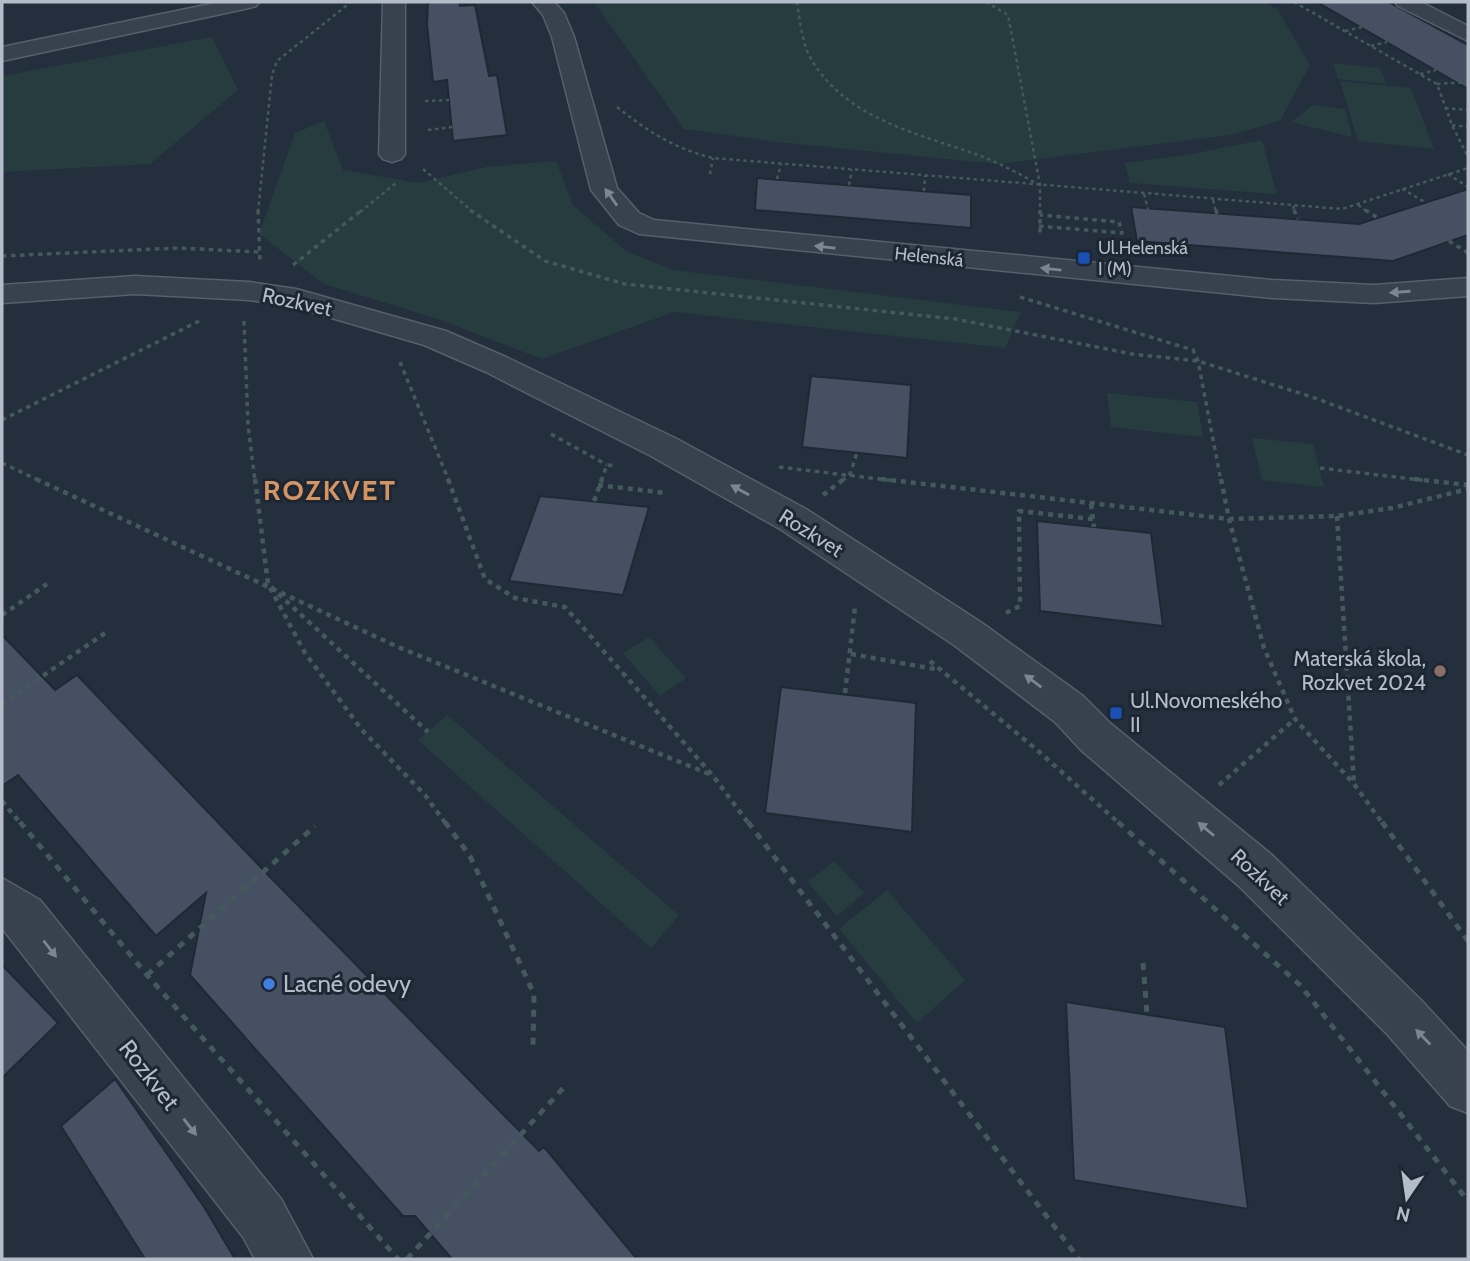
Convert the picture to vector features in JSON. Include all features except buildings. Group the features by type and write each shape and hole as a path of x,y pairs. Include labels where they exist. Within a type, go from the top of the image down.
{"street":[{"path":"2,54 249,2"},
{"path":"391,154 394,2"},
{"name":"Helenská","path":"542,2 552,13 563,37 604,190 629,219 649,228 1332,293 1374,294 1468,287"},
{"path":"1405,2 1468,34"},
{"name":"Rozkvet","path":"2,294 135,285 248,291 296,298 435,338 497,365 663,447 793,519 968,634 1069,709 1097,737 1256,872 1404,1017 1468,1088"},
{"name":"Rozkvet","path":"2,901 24,916 262,1218 285,1259"}],"path":[{"path":"261,271 258,200 272,75 277,61 351,2"},
{"path":"797,2 810,57 818,71 860,108 928,140 1011,167 1040,185"},
{"path":"981,2 992,2"},
{"path":"986,2 1008,15 1040,185 1039,226 1122,233 1119,222 1040,215"},
{"path":"1294,2 1437,84 1468,82"},
{"path":"1345,32 1362,27"},
{"path":"1371,46 1387,42"},
{"path":"1420,74 1436,70"},
{"path":"1437,84 1452,125 1468,157"},
{"path":"416,102 449,100"},
{"path":"612,102 661,141 687,152 713,158 1213,200 1342,209 1468,168"},
{"path":"1446,107 1468,110"},
{"path":"1452,125 1468,127"},
{"path":"419,131 452,127"},
{"path":"710,174 713,158"},
{"path":"777,179 781,164"},
{"path":"418,165 463,205 545,261 625,284 955,319 1132,354 1198,361 1312,397 1468,455"},
{"path":"849,185 852,170"},
{"path":"1447,174 1468,187"},
{"path":"924,191 925,176"},
{"path":"294,264 398,182"},
{"path":"1401,189 1424,202"},
{"path":"1144,194 1148,209"},
{"path":"1213,200 1217,214"},
{"path":"1357,205 1378,218"},
{"path":"1293,206 1298,219"},
{"path":"1449,241 1468,253"},
{"path":"1009,264 1009,286 1021,298 1193,350 1198,361 1229,519 1264,648 1295,719 1354,784 1468,941"},
{"path":"243,309 248,425 268,584 305,653 354,719 425,795 470,856 534,994 533,1048"},
{"path":"2,420 207,317"},
{"path":"397,357 435,442 485,579 515,598 565,607 714,777 1079,1259"},
{"path":"793,519 849,474 857,453"},
{"path":"2,463 268,584 398,647 714,777"},
{"path":"598,485 706,498 747,464 1229,519 1337,516 1392,508 1468,487"},
{"path":"594,501 607,466 620,466"},
{"path":"1320,468 1468,487"},
{"path":"1091,503 1094,527"},
{"path":"1020,606 1019,511 1093,519"},
{"path":"1337,516 1354,784"},
{"path":"2,615 47,584"},
{"path":"268,584 428,732"},
{"path":"844,598 866,614"},
{"path":"845,693 855,606"},
{"path":"2,704 106,633"},
{"path":"851,654 945,671"},
{"path":"922,655 945,671 1301,986 1468,1201"},
{"path":"1213,789 1295,719"},
{"path":"2,801 147,975 398,1259"},
{"path":"147,975 315,826"},
{"path":"1143,963 1147,1014"},
{"path":"407,1259 567,1084"}],"green space":[{"path":"594,2 1265,2 1278,10 1310,65 1280,121 1230,135 998,164 778,142 684,129"},
{"path":"212,37 238,90 150,164 2,172 2,76"},
{"path":"1333,63 1380,68 1386,84 1338,79"},
{"path":"1340,81 1411,88 1434,149 1358,141"},
{"path":"1313,105 1345,109 1352,137 1291,122"},
{"path":"324,121 343,170 419,183 486,167 556,161 573,205 627,252 674,270 1021,312 1005,348 674,312 542,359 438,319 324,284 259,234 295,133"},
{"path":"1262,140 1277,194 1130,183 1125,163 1192,154"},
{"path":"1107,393 1197,402 1203,437 1111,427"},
{"path":"1252,438 1313,444 1324,487 1262,480"},
{"path":"649,637 686,678 660,696 623,653"},
{"path":"447,715 679,915 651,948 418,740"},
{"path":"834,861 864,893 837,916 808,882"},
{"path":"887,890 965,980 917,1023 839,929"}],"place":[{"name":"Ul.Helenská I (M)","path":"1084,258"},
{"name":"Materská škola, Rozkvet 2024","path":"1440,671"},
{"name":"Ul.Novomeského II","path":"1116,713"},
{"name":"Lacné odevy","path":"269,984"}],"district":[{"name":"ROZKVET","path":"330,490"}]}
